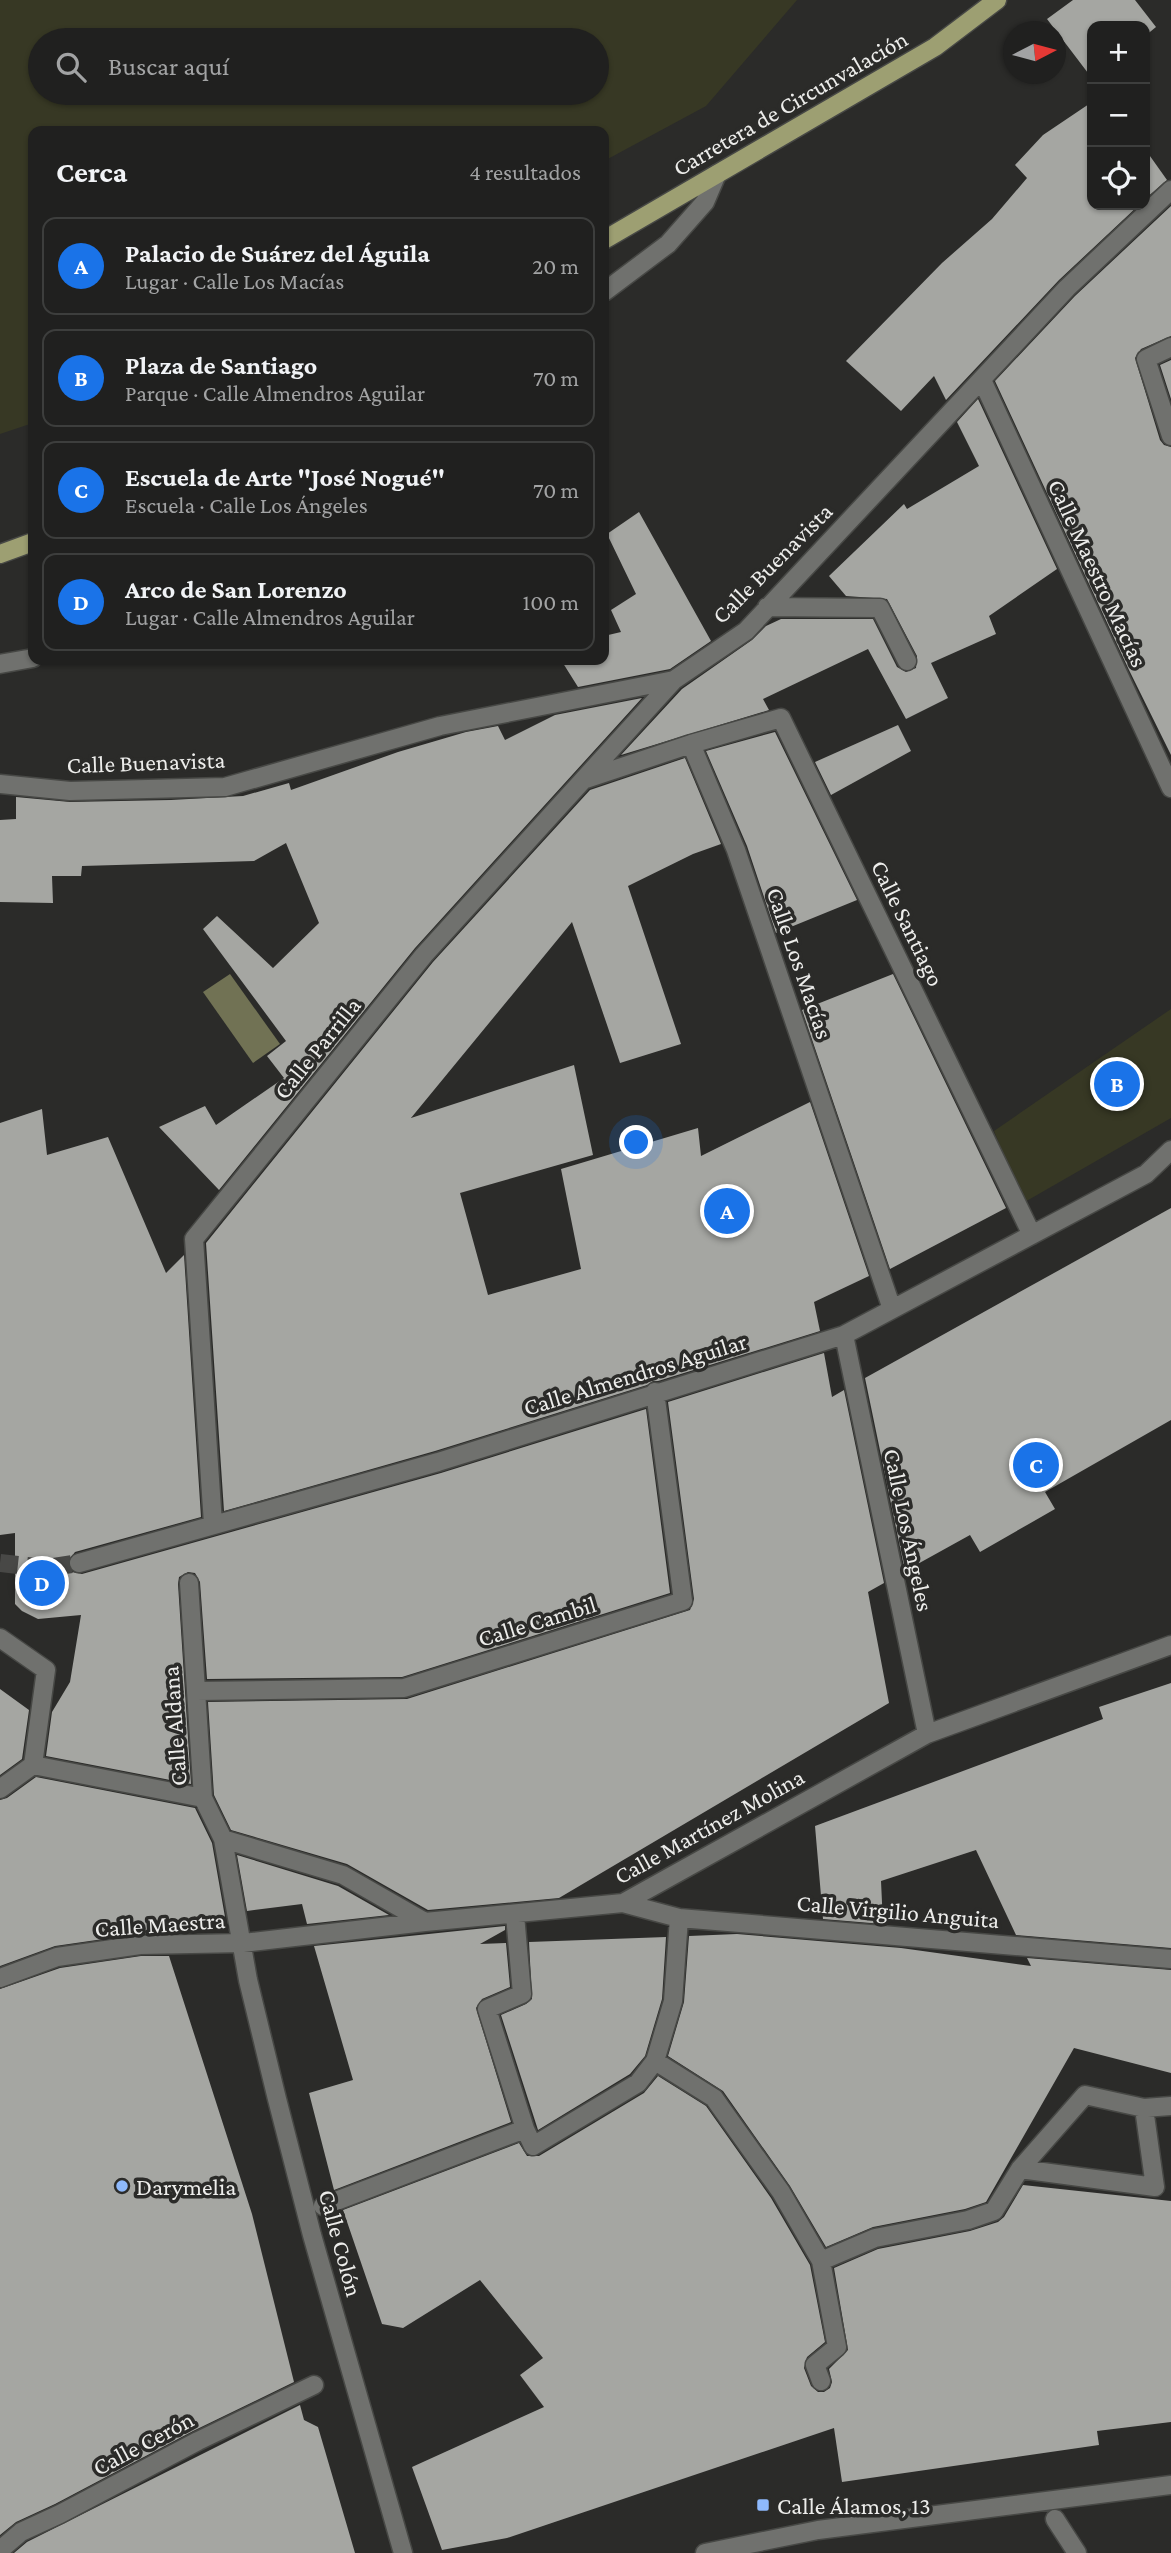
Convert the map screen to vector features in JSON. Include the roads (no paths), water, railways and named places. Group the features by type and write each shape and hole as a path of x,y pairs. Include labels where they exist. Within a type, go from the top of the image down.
{"main road":[{"name":"Carretera de Circunvalación","path":"609,237 934,47 997,0"},
{"path":"0,554 28,544"}],"street":[{"path":"609,288 668,244 705,202 717,174"},
{"name":"Calle Buenavista","path":"0,784 70,791 225,787 440,726 674,680 746,631 1067,288 1171,190"},
{"path":"1171,348 1146,359 1171,436"},
{"name":"Calle Maestro Macías","path":"982,380 1171,788"},
{"path":"767,607 880,608 908,662"},
{"path":"0,664 28,658"},
{"name":"Calle Parrilla","path":"213,1524 194,1239 424,955 674,680"},
{"name":"Calle Santiago","path":"691,744 781,718 1031,1234"},
{"path":"583,780 691,744"},
{"name":"Calle Los Macías","path":"691,744 736,850 892,1309"},
{"name":"Calle Almendros Aguilar","path":"79,1563 438,1462 844,1335 1146,1174 1171,1150"},
{"name":"Calle Los Ángeles","path":"844,1335 927,1734"},
{"name":"Calle Cambil","path":"196,1691 404,1688 682,1601 655,1392"},
{"name":"Calle Aldana","path":"189,1583 203,1798 223,1839 243,1943"},
{"path":"0,1638 47,1670 33,1765 0,1789"},
{"name":"Calle Martínez Molina","path":"243,1943 623,1903 927,1734 1171,1645"},
{"path":"33,1765 203,1798"},
{"path":"223,1839 343,1875 425,1922"},
{"name":"Calle Virgilio Anguita","path":"623,1903 679,1918 1171,1959"},
{"path":"515,1915 522,1994 487,2009 525,2129 533,2146 638,2084 655,2061 673,2001 679,1918"},
{"name":"Calle Maestra","path":"0,1978 57,1957 140,1945 243,1943"},
{"name":"Calle Colón","path":"243,1943 248,1980 312,2235 403,2553"},
{"path":"655,2061 714,2098 781,2192 821,2261 837,2347 816,2365 821,2381"},
{"path":"821,2261 875,2238 968,2220 994,2211 1020,2169 1085,2095 1144,2108 1171,2106"},
{"path":"1020,2169 1155,2187 1144,2108"},
{"path":"323,2206 525,2129"},
{"name":"Calle Cerón","path":"0,2550 21,2532 314,2385"},
{"path":"705,2553 818,2530 1171,2486"},
{"path":"1055,2519 1077,2553"}],"tunnel":[{"path":"0,1563 46,1568 79,1563"}],"place":[{"name":"Plaza de Santiago","path":"1117,1084"},
{"name":"Palacio de Suárez del Águila","path":"727,1211"},
{"name":"Escuela de Arte \"José Nogué\"","path":"1036,1465"},
{"name":"Arco de San Lorenzo","path":"42,1583"},
{"name":"Darymelia","path":"122,2186"},
{"name":"Calle Álamos, 13","path":"763,2505"}]}
